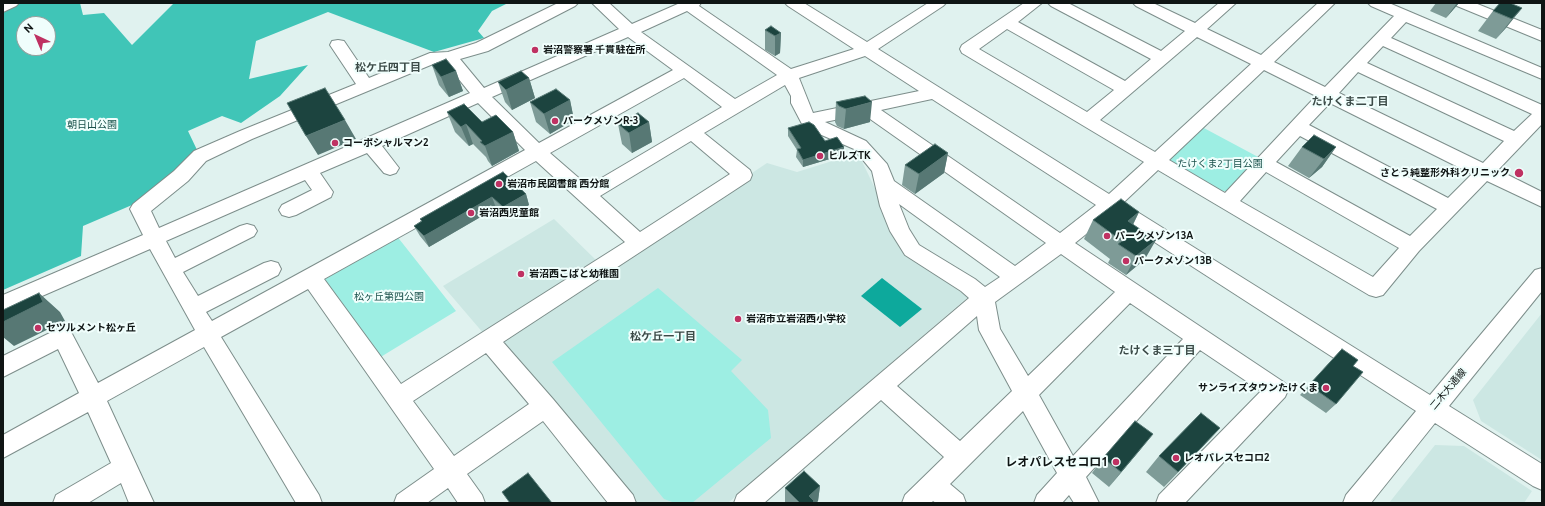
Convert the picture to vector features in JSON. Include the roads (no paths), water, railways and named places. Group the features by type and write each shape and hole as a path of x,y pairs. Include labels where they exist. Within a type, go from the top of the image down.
{"street":[{"path":"3,7 11,3"},
{"path":"310,503 208,334 154,239 140,209 181,176 200,156 246,135 436,57 449,58 482,47 570,3"},
{"path":"600,3 630,31 684,72 734,107"},
{"path":"792,3 1542,478"},
{"path":"1034,3 968,49 1156,161 1376,288 1412,246 1542,113 1382,40"},
{"path":"1056,3 1162,58"},
{"path":"1142,3 1542,200"},
{"path":"746,503 984,298 1061,243 1110,204 1326,3"},
{"path":"1376,3 1542,74"},
{"path":"1462,3 1542,36"},
{"path":"3,304 691,4 789,75 808,120 823,129 860,145 872,157 881,169 890,206 900,231 912,250 968,285 984,298 990,330 1087,503"},
{"path":"1088,120 1197,30 1225,4"},
{"path":"587,195 789,75 866,50 927,5"},
{"path":"1228,202 1404,15"},
{"path":"1007,22 1126,89"},
{"path":"338,45 366,86"},
{"path":"449,58 481,96 538,152 638,242"},
{"path":"1357,65 1517,140"},
{"path":"3,447 684,72"},
{"path":"808,120 934,93"},
{"path":"866,108 1129,290 1277,390 1168,503"},
{"path":"1298,128 1450,208"},
{"path":"398,398 743,175 692,133"},
{"path":"370,144 390,168"},
{"path":"1264,163 1412,246"},
{"path":"289,210 324,192 308,171"},
{"path":"886,186 1014,276"},
{"path":"171,269 247,231"},
{"path":"194,308 271,269"},
{"name":"二木大通線","path":"1355,503 1542,276"},
{"path":"311,278 473,503"},
{"path":"914,503 1129,290"},
{"path":"3,367 62,336 93,397 142,503"},
{"path":"1046,503 1198,337"},
{"path":"488,340 545,406 624,503"},
{"path":"881,386 961,457"},
{"path":"406,503 545,406"},
{"path":"65,503 126,467"},
{"path":"933,485 954,503"}],"place":[{"name":"岩沼警察署 千貫駐在所","path":"535,50"},
{"name":"パークメゾンR-3","path":"555,121"},
{"name":"コーポシャルマン2","path":"335,143"},
{"name":"ヒルズTK","path":"820,156"},
{"name":"さとう純整形外科クリニック","path":"1519,173"},
{"name":"岩沼市民図書館 西分館","path":"499,184"},
{"name":"岩沼西児童館","path":"471,213"},
{"name":"パークメゾン13A","path":"1107,236"},
{"name":"パークメゾン13B","path":"1126,261"},
{"name":"岩沼西こばと幼稚園","path":"521,274"},
{"name":"岩沼市立岩沼西小学校","path":"738,319"},
{"name":"セツルメント松ヶ丘","path":"38,328"},
{"name":"サンライズタウンたけくま","path":"1326,388"},
{"name":"レオパレスセコロ2","path":"1176,458"},
{"name":"レオパレスセコロ1","path":"1116,462"}],"district":[{"name":"松ケ丘四丁目","path":"388,67"},
{"name":"たけくま二丁目","path":"1350,101"},
{"name":"松ケ丘一丁目","path":"663,336"},
{"name":"たけくま三丁目","path":"1157,350"}],"park label":[{"name":"朝日山公園","path":"92,125"},
{"name":"たけくま2丁目公園","path":"1220,164"},
{"name":"松ヶ丘第四公園","path":"389,297"}]}
